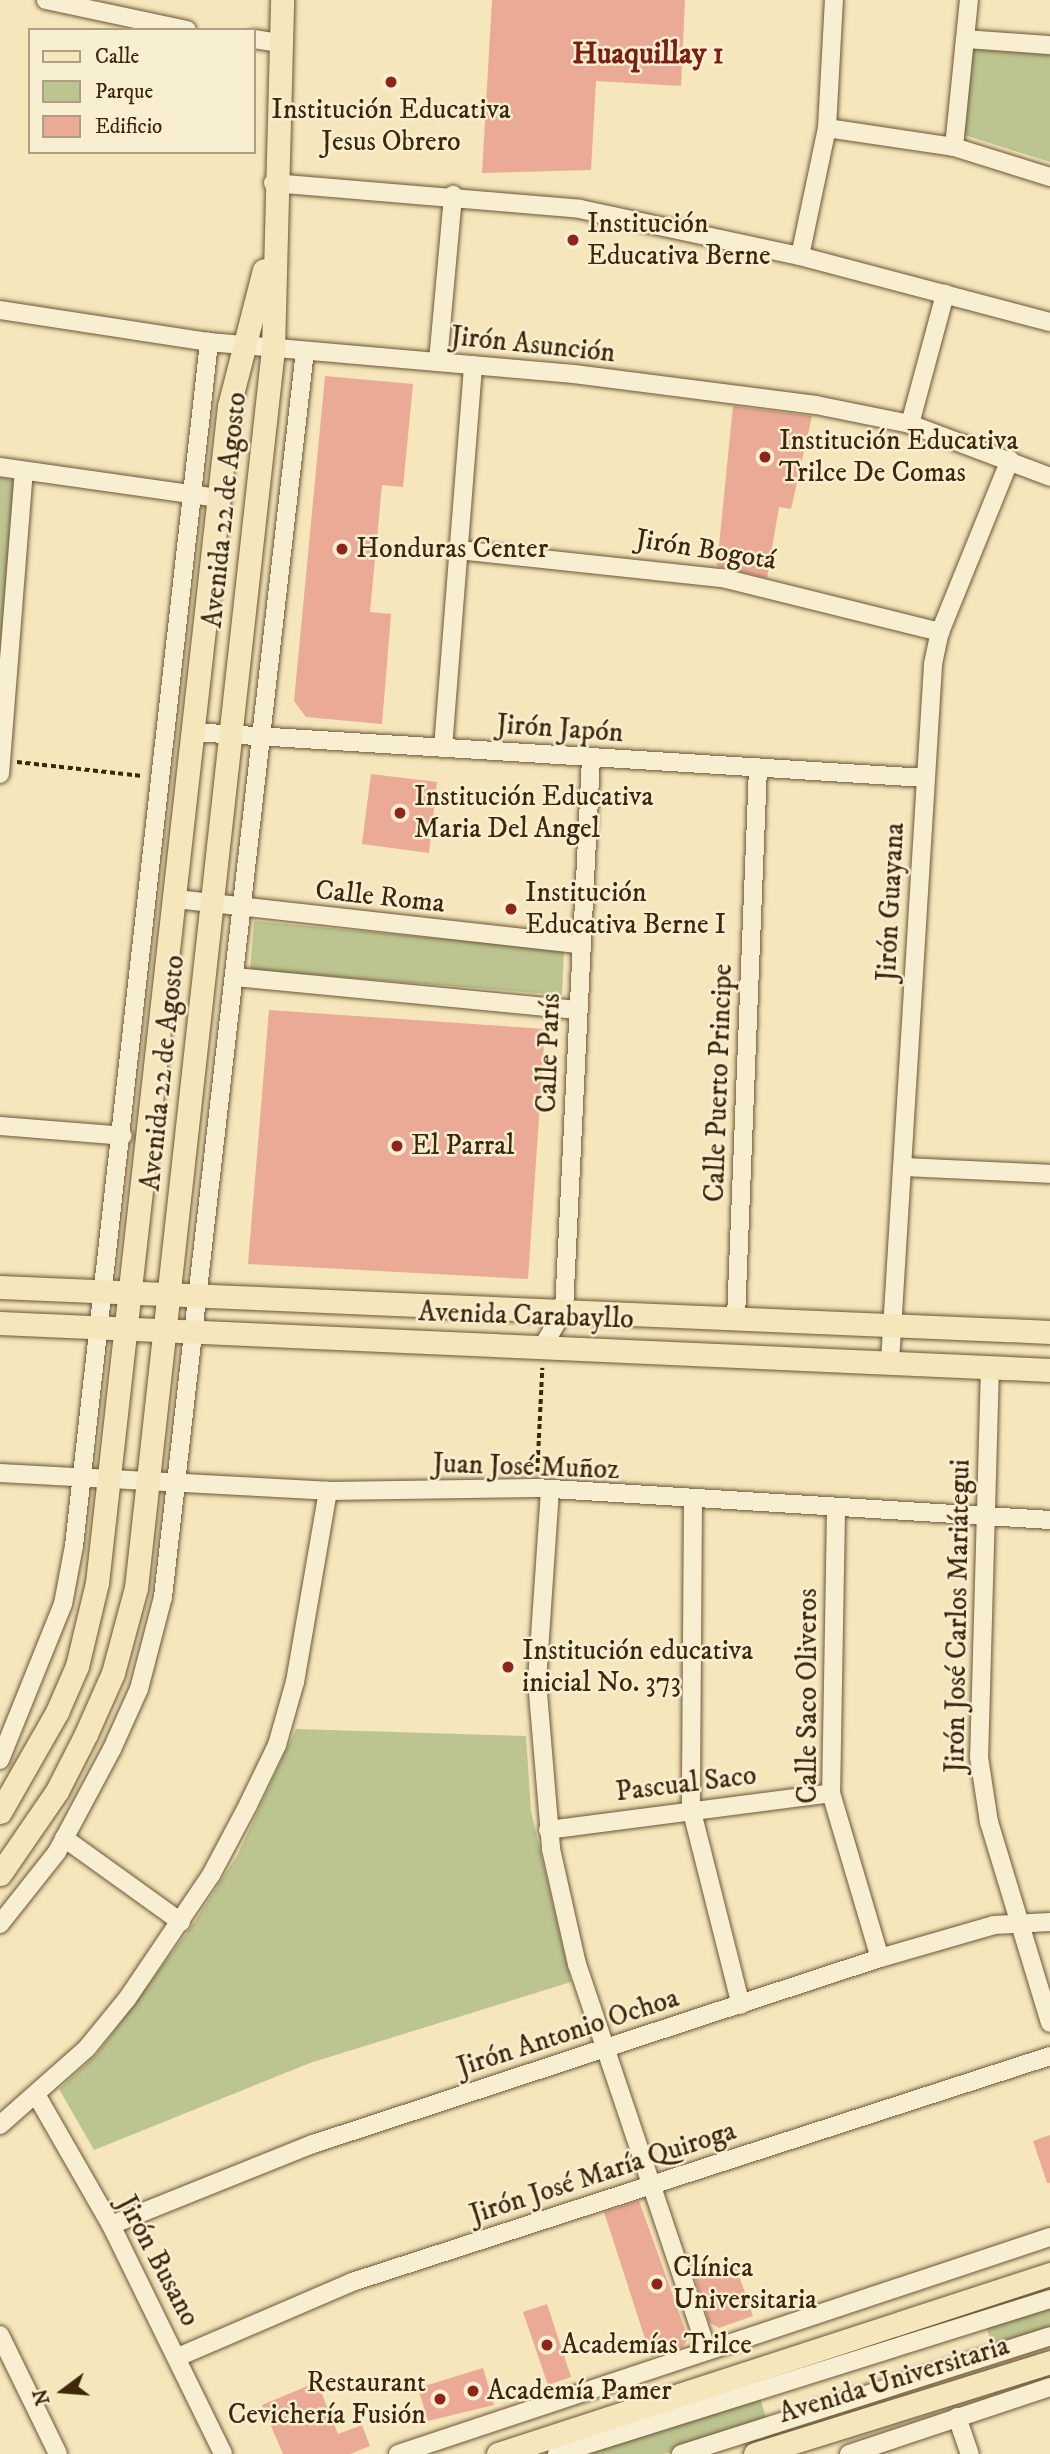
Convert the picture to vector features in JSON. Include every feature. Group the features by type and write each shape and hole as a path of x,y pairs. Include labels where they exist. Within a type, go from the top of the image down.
{"main road":[{"name":"Avenida 22 de Agosto","path":"0,1874 57,1791 113,1673 136,1588 273,349 271,247 282,0"},
{"name":"Avenida 22 de Agosto","path":"0,1811 35,1755 77,1666 97,1583 219,498 242,345 271,247"},
{"name":"Avenida Carabayllo","path":"0,1287 168,1297 564,1310 1050,1332"},
{"name":"Avenida Carabayllo","path":"0,1323 196,1335 542,1346 1050,1370"},
{"name":"Avenida Universitaria","path":"498,2454 1050,2274"},
{"name":"Avenida Universitaria","path":"755,2454 1050,2362"}],"street":[{"path":"46,0 178,28"},
{"path":"800,256 827,128 834,0"},
{"path":"954,147 969,0"},
{"path":"256,39 280,43"},
{"path":"965,39 1050,45"},
{"path":"827,128 954,147 1050,177"},
{"path":"273,183 453,195 580,209 800,256 1050,323"},
{"path":"438,361 453,195"},
{"path":"910,424 945,294"},
{"name":"Jirón Asunción","path":"0,310 209,342 438,361 734,393 910,424 1050,477"},
{"name":"Avenida 22 de Agosto","path":"0,1760 63,1604 82,1478 123,1136 189,493 209,342"},
{"path":"0,1924 64,1838 112,1749 147,1664 165,1586 201,1298 260,737 305,351"},
{"path":"443,748 473,365"},
{"name":"Jirón Guayana","path":"890,1362 925,778 940,632 1010,460"},
{"path":"0,467 219,498"},
{"path":"1,767 24,471"},
{"name":"Jirón Bogotá","path":"458,550 722,578 940,632"},
{"name":"Jirón Japón","path":"192,732 925,778"},
{"name":"Calle París","path":"542,1346 564,1310 579,944 591,757"},
{"name":"Calle Puerto Principe","path":"736,1318 758,767"},
{"name":"Calle Roma","path":"176,899 242,909 579,944"},
{"path":"235,976 577,1010"},
{"path":"0,1126 123,1136"},
{"path":"903,1167 1050,1174"},
{"name":"Jirón José Carlos Mariátegui","path":"990,1367 979,1757 989,1822 1050,2024"},
{"name":"Juan José Muñoz","path":"0,1473 328,1491 543,1489 836,1511 1050,1520"},
{"path":"543,1489 537,1682 548,1830 577,1964 706,2347"},
{"path":"0,2125 37,2096 87,2048 181,1922 277,1745 313,1605 328,1491"},
{"path":"693,1500 691,1808 741,2005"},
{"name":"Calle Saco Oliveros","path":"836,1511 831,1793 880,1958"},
{"name":"Pascual Saco","path":"548,1830 691,1808 831,1793"},
{"path":"64,1838 181,1922"},
{"name":"Jirón Antonio Ochoa","path":"111,2225 313,2144 880,1958 993,1925 1050,1922"},
{"name":"Jirón José María Quiroga","path":"178,2357 352,2283 1050,2056"},
{"name":"Jirón Busano","path":"37,2096 111,2225 178,2357 223,2454"},
{"path":"398,2454 706,2347 1050,2237"},
{"path":"557,2454 1050,2299"},
{"path":"0,2335 58,2454"},
{"path":"681,2454 1050,2336"},
{"name":"Avenida Universitaria","path":"849,2454 1050,2386"},
{"path":"957,2417 970,2454"}],"path":[{"path":"1,767 160,778"},
{"path":"542,1346 543,1489"}],"green space":[{"path":"973,49 1050,55 1050,162 961,134"},
{"path":"0,477 12,480 19,491 0,685"},
{"path":"254,921 564,950 562,995 250,970"},
{"path":"296,1729 526,1736 531,1811 571,1982 310,2063 94,2150 59,2089 98,2053 193,1924 237,1856"},
{"path":"1050,2302 1050,2331 993,2350 985,2323"},
{"path":"759,2394 767,2421 664,2454 573,2454"}],"building":[{"path":"492,0 685,0 681,86 596,81 591,170 482,173"},
{"name":"Honduras Center","path":"325,376 413,384 403,487 382,485 370,612 391,614 382,724 306,717 294,701"},
{"name":"Institución Educativa Trilce De Comas","path":"733,406 812,416 791,509 779,507 767,578 717,566"},
{"name":"Institución Educativa Maria Del Angel","path":"371,774 437,782 429,853 362,844"},
{"name":"El Parral","path":"269,1010 545,1029 528,1279 248,1264"},
{"path":"1050,2135 1050,2183 1047,2183 1033,2141"},
{"name":"Clínica Universitaria","path":"639,2201 688,2338 683,2347 651,2357 604,2212"},
{"path":"735,2264 753,2316 719,2328 709,2322 695,2278"},
{"name":"Academías Trilce","path":"547,2304 571,2377 548,2385 523,2312"},
{"path":"483,2368 494,2405 428,2421 418,2388"},
{"path":"317,2382 338,2434 362,2425 370,2446 350,2454 283,2454 262,2405"}],"place":[{"name":"Institución Educativa Jesus Obrero","path":"391,82"},
{"name":"Institución Educativa Berne","path":"573,240"},
{"name":"Institución Educativa Trilce De Comas","path":"765,457"},
{"name":"Honduras Center","path":"342,549"},
{"name":"Institución Educativa Maria Del Angel","path":"400,813"},
{"name":"Institución Educativa Berne I","path":"511,909"},
{"name":"El Parral","path":"397,1146"},
{"name":"Institución educativa inicial No. 373","path":"508,1667"},
{"name":"Clínica Universitaria","path":"657,2284"},
{"name":"Academías Trilce","path":"547,2345"},
{"name":"Academía Pamer","path":"473,2391"},
{"name":"Restaurant Cevichería Fusión","path":"440,2399"}],"district":[{"name":"Huaquillay 1","path":"648,55"}]}
